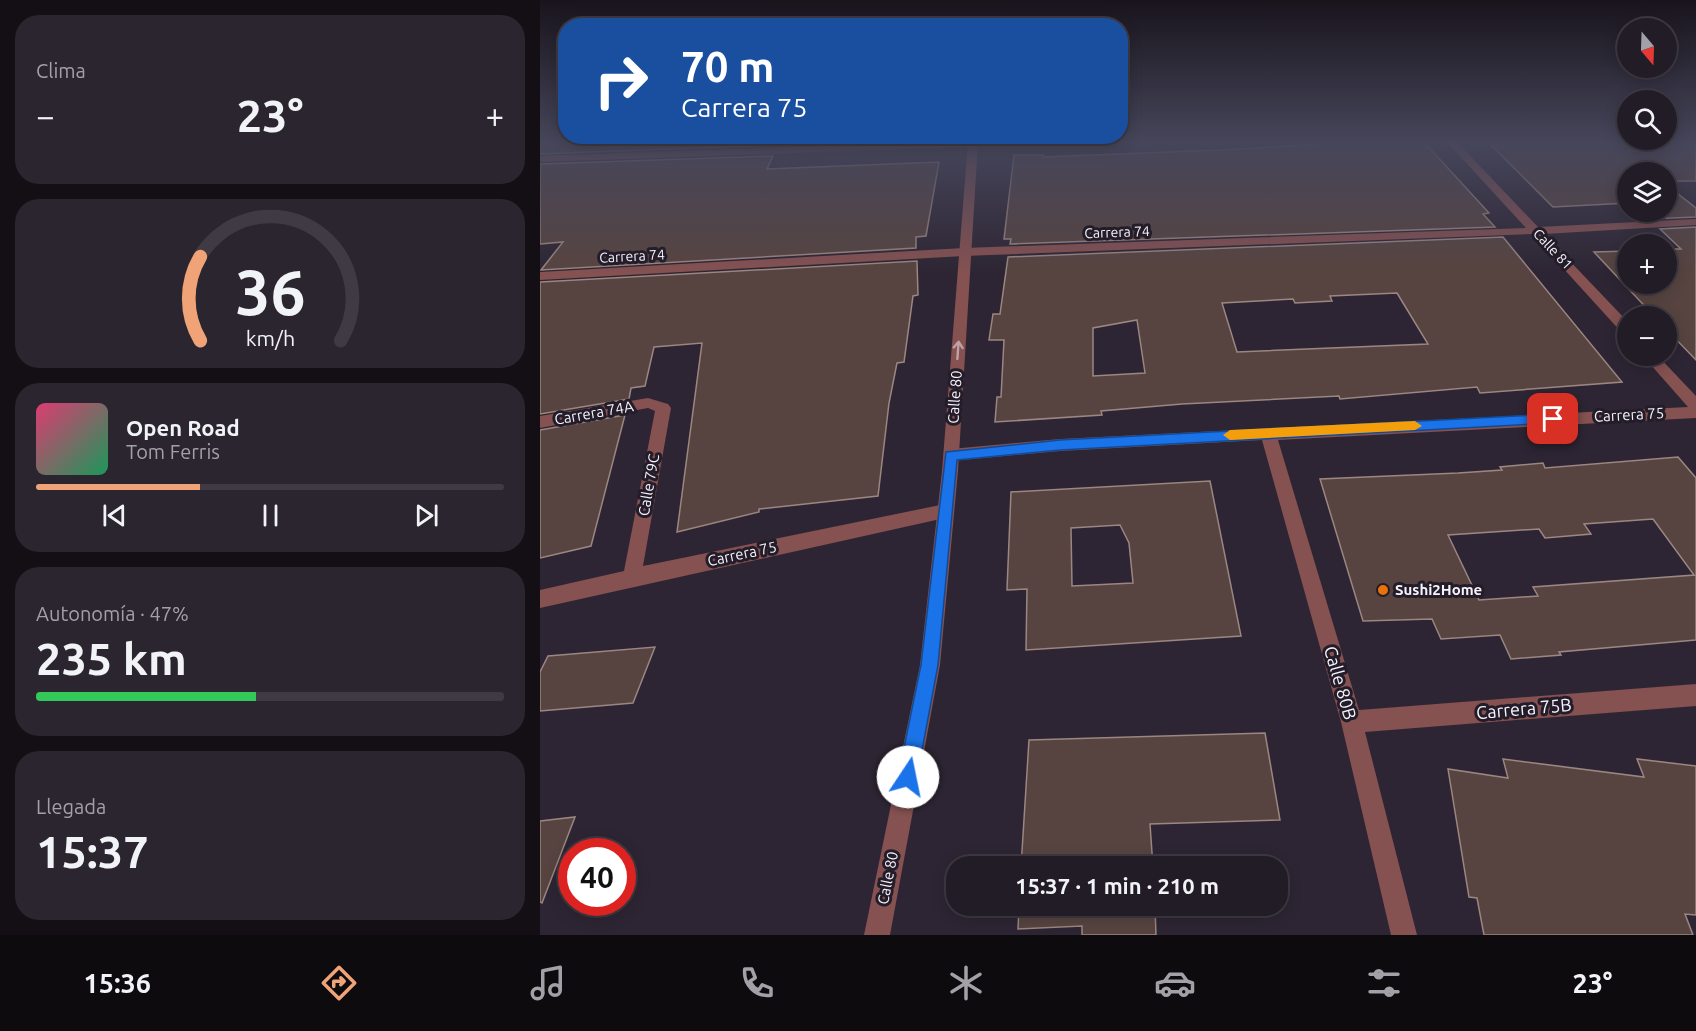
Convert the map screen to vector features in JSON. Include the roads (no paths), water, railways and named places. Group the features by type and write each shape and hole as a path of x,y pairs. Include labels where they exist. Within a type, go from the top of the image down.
{"street":[{"name":"Calle 80","path":"878,935 930,665 951,455 969,186"},
{"name":"Calle 81","path":"1493,186 1617,319"},
{"name":"Carrera 74","path":"540,276 963,252 1535,231 1696,222"},
{"path":"1659,366 1696,406"},
{"name":"Carrera 74A","path":"540,422 648,403"},
{"name":"Calle 79C","path":"632,577 663,408 648,403"},
{"name":"Carrera 75","path":"951,455 1060,445 1696,412"},
{"name":"Calle 80B","path":"1268,433 1352,722 1404,935"},
{"name":"Carrera 75","path":"540,599 632,577 945,511"},
{"name":"Carrera 75B","path":"1352,722 1696,695"}],"place":[{"name":"Sushi2Home","path":"1383,590"}]}
